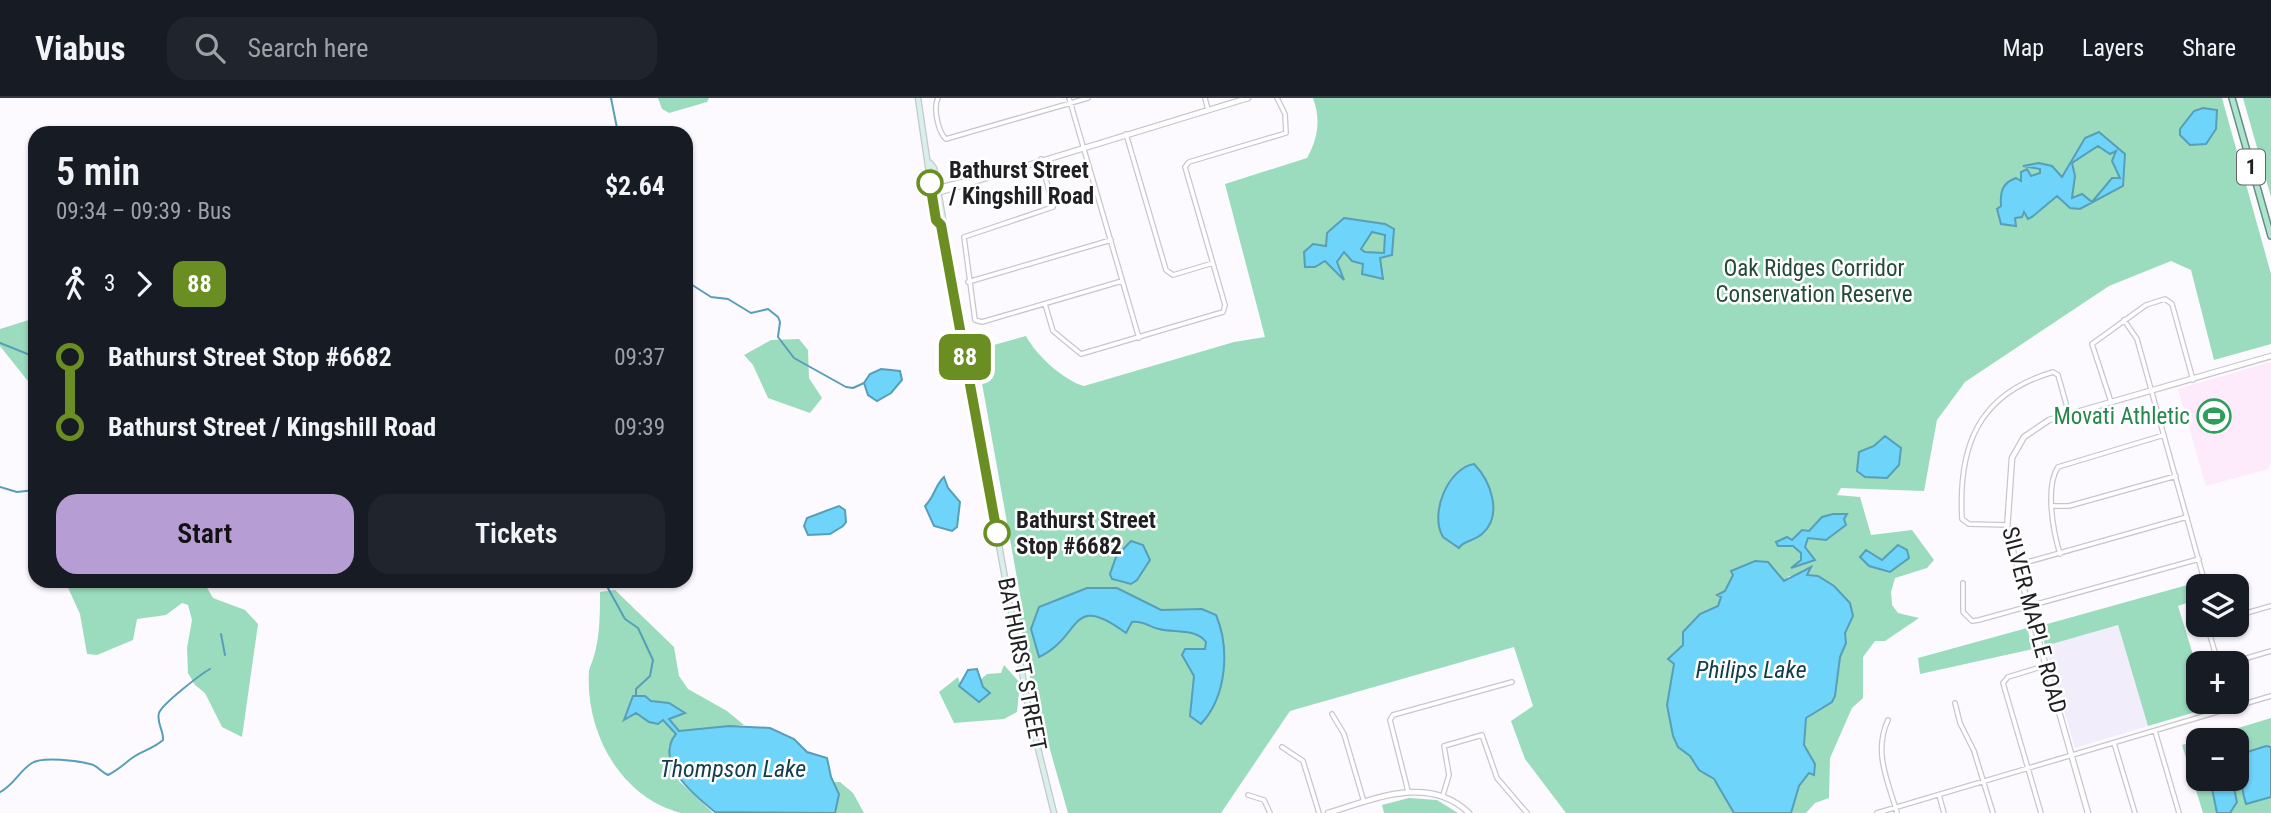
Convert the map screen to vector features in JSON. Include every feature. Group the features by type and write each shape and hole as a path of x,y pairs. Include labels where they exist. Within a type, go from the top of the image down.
{"main road":[{"name":"BATHURST STREET","path":"918,98 930,163 934,168 936,220 941,225 1030,716 1054,813"},
{"name":"1","path":"2232,98 2271,236"}],"street":[{"path":"938,98 937,112 942,135 946,139 1087,98"},
{"path":"1205,98 1208,110"},
{"path":"934,191 1248,98"},
{"path":"1045,304 1053,331 1076,353 1083,354 1223,312 1225,304 1186,164 1286,132 1285,114 1277,98"},
{"path":"1070,101 1139,338"},
{"path":"1126,134 1166,271 1173,275 1213,264"},
{"path":"1041,159 1053,206 965,236 974,317 978,322 1122,281"},
{"path":"968,282 1111,240"},
{"path":"2111,402 2092,344 2149,304 2170,300 2193,380"},
{"path":"2124,320 2137,339 2201,574"},
{"name":"SILVER MAPLE ROAD","path":"2088,813 2044,666 2007,525 2009,470 2016,448 2034,428 2069,414 2193,380 2271,354"},
{"path":"2007,525 1969,524 1962,519 1965,461 1976,428 1993,405 2007,392 2026,381 2053,372 2058,375 2069,414"},
{"path":"2060,554 2052,528 2054,476 2061,464 2164,435"},
{"path":"2053,506 2069,506 2175,476"},
{"path":"2016,566 2187,517"},
{"path":"1963,583 1963,612 1972,621 2199,559"},
{"path":"2249,612 2271,606"},
{"path":"2249,657 2271,651"},
{"path":"2041,813 2003,682 2005,678 2044,666"},
{"path":"1408,792 1390,720 1393,715 1512,682"},
{"path":"2249,703 2271,696"},
{"path":"1955,703 1993,813"},
{"path":"1332,714 1344,734 1364,802"},
{"path":"1877,813 2211,714"},
{"path":"1888,720 1881,737 1880,752 1897,813"},
{"path":"2155,730 2179,813"},
{"path":"1443,795 1450,775 1444,746 1482,735 1497,778 1527,813"},
{"path":"2114,743 2135,813"},
{"path":"1282,747 1303,761 1319,813"},
{"path":"1328,813 1408,792 1443,795 1469,813"},
{"path":"1248,795 1264,800 1270,813"},
{"path":"1939,795 1944,813"}],"shaded area":[{"path":"2271,362 2271,463 2268,469 2206,486 2178,389"},
{"path":"2118,625 2148,726 2075,748 2045,646"}],"green space":[{"path":"658,98 709,98 707,102 669,113 662,109"},
{"name":"Oak Ridges Corridor Conservation Reserve","path":"1313,98 2222,98 2271,274 2271,344 2214,360 2191,270 2171,261 2109,286 1965,382 1937,420 1924,491 1841,488 1837,495 1860,497 1871,535 1912,530 1934,560 1927,568 1895,578 1891,592 1892,605 1898,613 1919,618 1885,641 1875,641 1863,657 1863,698 1852,708 1830,758 1829,798 1815,803 1806,813 1790,813 1823,582 1808,575 1789,576 1784,582 1723,600 1678,667 1668,697 1675,721 1675,741 1719,786 1736,813 1566,813 1525,759 1511,721 1533,706 1514,647 1290,711 1221,813 1068,813 1031,683 1019,618 1024,617 976,350 1026,336 1051,366 1084,386 1234,342 1265,337 1225,184 1307,158 1317,129"},
{"path":"2243,98 2271,98 2271,197"},
{"path":"28,320 28,381 0,346 0,329"},
{"path":"799,339 808,350 809,378 822,398 810,413 768,398 753,365 744,355 771,340"},
{"path":"2186,585 2186,603 2178,606 2192,651 2186,651 2186,714 2189,714 2148,726 2118,625 2045,646 2040,626"},
{"path":"68,588 207,588 213,598 245,610 258,624 242,737 222,727 205,693 195,685 188,673 187,648 192,620 188,605 182,603 166,615 137,619 133,640 97,655 87,654 80,614"},
{"path":"615,590 674,647 679,676 688,689 727,711 744,725 686,732 674,737 668,747 679,781 713,813 681,813 659,805 640,793 624,777 600,739 589,694 589,671 597,641 600,592"},
{"path":"2027,628 2033,649 1920,674 1918,658"},
{"path":"1004,665 1020,683 1017,712 1004,719 954,723 939,692 958,677 961,687 979,681 987,674 1001,673"},
{"path":"2271,718 2271,813 2203,813 2196,791 2249,791 2249,728 2238,728"},
{"path":"834,782 840,782 853,793 864,813 832,813 839,794"},
{"path":"1409,798 1437,800 1458,813 1384,813 1382,805"}],"water":[{"path":"2203,108 2217,110 2216,129 2206,144 2190,145 2180,135 2180,129 2194,111"},
{"path":"2099,132 2125,154 2123,186 2080,209 2070,208 2057,196 2032,217 2028,219 2024,212 2022,217 2015,218 2016,226 2001,224 1997,209 2001,206 2004,186 2016,178 2021,181 2021,172 2027,169 2031,176 2040,173 2040,169 2023,166 2039,163 2052,166 2062,177 2085,138","holes":["2098,146 2110,154 2116,151 2112,161 2120,178 2112,178 2092,202 2082,194 2072,198 2075,176 2072,163"]},
{"path":"1344,218 1385,224 1394,229 1392,255 1380,258 1383,279 1362,274 1363,264 1352,261 1344,252 1337,262 1344,280 1325,261 1315,267 1305,267 1304,252 1313,244 1326,246 1327,233","holes":["1372,232 1385,235 1384,253 1365,252 1361,249"]},
{"path":"881,369 900,371 902,380 891,393 877,401 868,395 864,383 870,374"},
{"path":"1885,436 1901,448 1899,465 1887,478 1865,477 1857,471 1859,452 1874,446"},
{"path":"1474,464 1489,488 1492,517 1482,534 1459,548 1443,537 1438,516 1449,483 1465,467"},
{"path":"944,477 948,488 960,502 957,527 952,531 934,526 925,506"},
{"path":"839,506 845,510 846,522 843,526 830,534 808,535 804,526 807,518"},
{"path":"1847,514 1844,519 1846,525 1826,540 1808,538 1805,547 1815,560 1791,568 1801,560 1801,553 1793,546 1778,546 1776,542 1787,537 1792,540 1802,530 1809,531 1822,517"},
{"path":"1131,541 1143,545 1150,560 1137,580 1131,584 1112,579 1110,574 1116,557"},
{"path":"1898,545 1907,550 1909,558 1890,572 1869,566 1860,557 1866,550 1882,560"},
{"name":"Philips Lake","path":"1755,561 1768,562 1784,581 1811,567 1807,575 1818,576 1834,586 1850,603 1853,616 1845,633 1846,643 1840,657 1835,696 1832,702 1806,718 1804,745 1815,764 1814,775 1809,773 1799,786 1791,813 1734,813 1714,779 1699,770 1690,756 1678,747 1667,705 1674,664 1668,659 1683,645 1683,632 1700,614 1718,606 1721,597 1717,595 1725,591 1733,575 1731,571"},
{"path":"1087,588 1117,588 1161,610 1202,609 1216,615 1223,642 1224,671 1216,700 1201,724 1190,716 1194,676 1182,655 1185,649 1205,649 1206,642 1196,635 1136,622 1132,622 1126,633 1108,621 1095,616 1085,617 1053,648 1039,657 1031,629 1039,607"},
{"path":"977,669 983,687 990,693 979,702 959,686 968,670"},
{"name":"Thompson Lake","path":"633,696 645,696 651,701 669,703 685,713 669,719 679,731 729,726 770,728 794,739 807,752 827,758 831,777 839,794 835,813 715,812 679,778 670,756 670,745 676,734 663,720 658,724 649,722 636,713 624,720"},
{"path":"2271,747 2271,797 2246,804 2243,791 2249,791 2249,751"},
{"path":"2212,791 2235,791 2237,802 2230,813 2217,813"}],"waterway":[{"path":"611,98 617,126"},
{"path":"693,285 711,297 728,299 751,313 768,309 778,317 778,337 794,358 846,387 853,388 864,383"},
{"path":"0,343 28,354"},
{"path":"0,487 17,492 28,491"},
{"path":"608,588 625,619 638,628 653,660 650,676 636,689 636,695"},
{"path":"221,634 225,655"},
{"path":"0,792 27,766 37,761 52,759 77,762 92,765 108,775 112,773 163,740 159,713 182,690 210,669"}],"bus line":[{"name":"88","path":"930,183 936,220 941,225 997,533"}],"place":[{"name":"Bathurst Street / Kingshill Road","path":"930,183"},
{"name":"Movati Athletic","path":"2214,416"},
{"name":"Bathurst Street Stop #6682","path":"997,533"}]}
